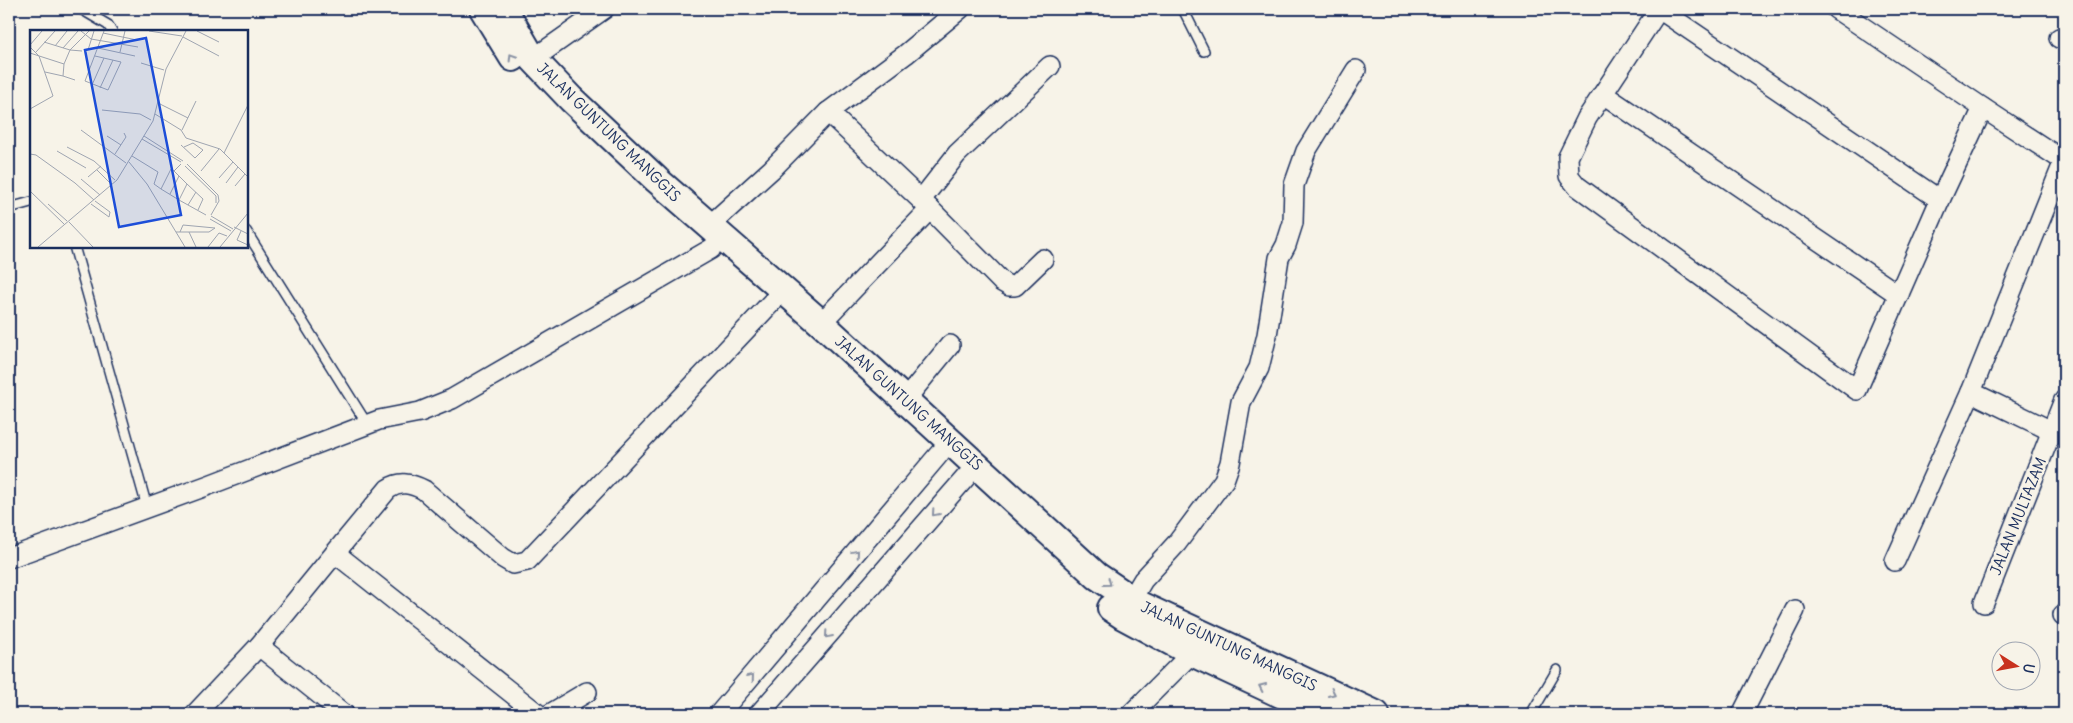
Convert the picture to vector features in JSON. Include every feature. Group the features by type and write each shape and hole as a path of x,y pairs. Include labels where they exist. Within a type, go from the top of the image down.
{"street":[{"name":"JALAN GUNTUNG MANGGIS","path":"482,9 522,72 533,84 710,237 821,323 1097,576 1131,600 1376,714"},
{"name":"JALAN GUNTUNG MANGGIS","path":"504,9 534,59 571,99 657,180 773,301 967,476 1092,593 1123,616 1192,653 1315,713"},
{"path":"534,59 604,9"},
{"path":"9,558 367,424 420,412 452,399 710,237 772,169 828,112 906,54 960,9"},
{"path":"1940,200 1659,9 1587,118 1568,157 1569,176 1577,186 1857,390 1940,200 1983,108"},
{"path":"1836,9 2064,161 1971,392 1895,561"},
{"path":"821,323 925,204 957,154 1050,66"},
{"path":"1131,600 1143,580 1177,543 1224,480 1230,463 1241,402 1259,368 1267,335 1279,258 1292,223 1294,185 1306,151 1356,70"},
{"path":"1603,94 1899,295"},
{"path":"828,112 925,204 1002,282 1009,286 1015,286 1043,259"},
{"path":"195,714 259,646 388,489 395,484 413,484 424,490 503,558 513,564 528,561 773,301"},
{"path":"905,400 950,345"},
{"path":"1971,392 2058,434"},
{"name":"JALAN MULTAZAM","path":"1984,604 2058,434 2064,400"},
{"path":"720,714 940,453"},
{"path":"759,714 967,476"},
{"path":"336,553 538,714"},
{"path":"1742,714 1795,610"},
{"path":"259,646 344,714"},
{"path":"1131,714 1192,653"},
{"path":"550,714 587,692"}],"lane":[{"path":"80,9 108,25 111,30"},
{"path":"1183,9 1204,51"},
{"path":"9,208 30,202"},
{"path":"248,234 367,424"},
{"path":"75,248 147,507"},
{"path":"1531,714 1557,670"}]}
